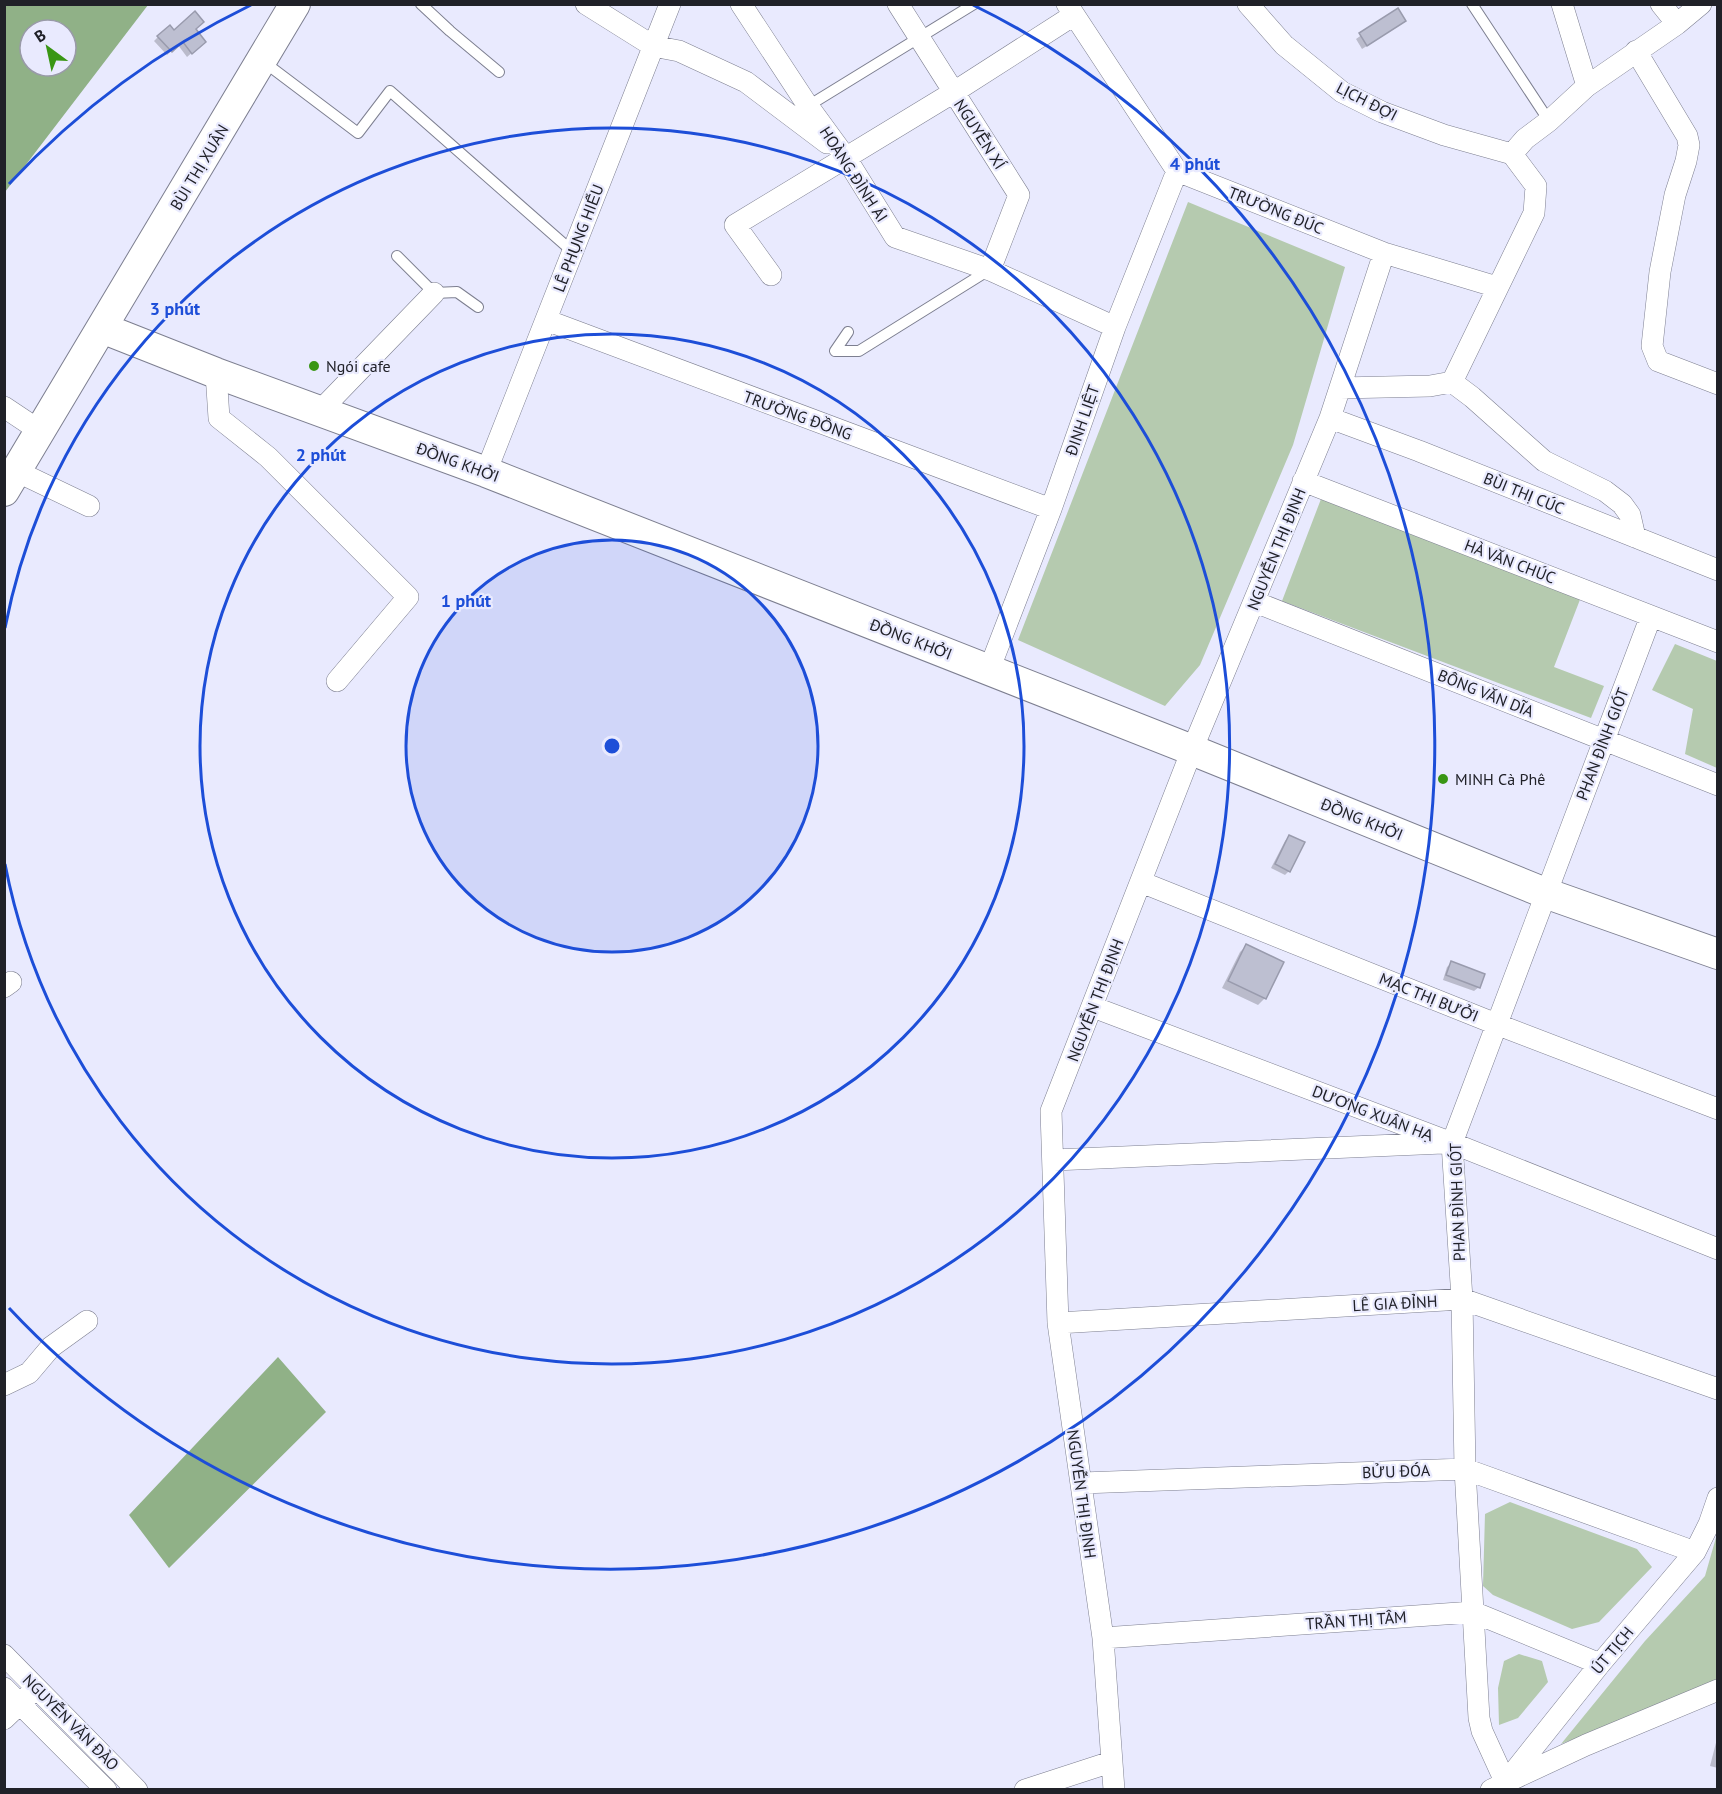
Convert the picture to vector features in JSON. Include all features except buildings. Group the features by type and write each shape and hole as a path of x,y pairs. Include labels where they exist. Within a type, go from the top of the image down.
{"street":[{"name":"BÙI THỊ XUÂN","path":"10,481 295,4"},
{"name":"LÊ PHỤNG HIỂU","path":"486,472 670,4"},
{"name":"HOÀNG ĐÌNH ÁI","path":"741,4 808,106 846,158 895,237 990,270 1115,327"},
{"name":"NGUYỄN XÍ","path":"898,4 1019,195 990,270"},
{"name":"LỊCH ĐỢI","path":"1248,4 1284,45 1342,92 1382,112 1444,135 1512,154"},
{"path":"1562,4 1587,86"},
{"path":"1661,4 1677,24"},
{"path":"1452,382 1534,213 1536,186 1512,154 1525,139 1549,122 1587,86 1677,24 1701,4"},
{"path":"592,6 652,46 679,51 746,82 846,158"},
{"path":"771,275 735,225 954,92 1071,10 1177,171"},
{"path":"1636,51 1687,136 1689,145 1660,272 1652,346 1658,361 1718,384"},
{"name":"TRƯỜNG ĐÚC","path":"1177,171 1384,253 1497,287"},
{"name":"ĐINH LIỆT","path":"989,670 1051,509 1115,327 1177,171"},
{"name":"NGUYỄN THỊ ĐỊNH","path":"1114,1790 1103,1638 1058,1323 1051,1111 1192,750 1330,418 1384,253"},
{"path":"319,412 434,293"},
{"name":"TRƯỜNG ĐỒNG","path":"546,320 1051,509"},
{"name":"ĐỒNG KHỞI","path":"102,328 319,412 486,472 1192,750 1545,893 1718,954"},
{"path":"216,373 219,418 268,457 408,597 337,681"},
{"path":"1340,388 1430,386 1452,382 1544,461 1597,487 1622,504 1630,515 1635,537"},
{"path":"4,407 40,431"},
{"name":"BÙI THỊ CÚC","path":"1330,418 1718,570"},
{"path":"10,481 89,506"},
{"name":"HÀ VĂN CHÚC","path":"1303,481 1718,642"},
{"name":"BÔNG VĂN DĨA","path":"1255,602 1718,785"},
{"name":"PHAN ĐÌNH GIÓT","path":"1502,1787 1479,1718 1465,1469 1462,1299 1452,1143 1651,616"},
{"name":"MẠC THỊ BƯỞI","path":"1141,882 1496,1024 1718,1109"},
{"name":"DƯƠNG XUÂN HẠ","path":"1093,1007 1452,1143 1718,1249"},
{"path":"1054,1160 1452,1143"},
{"name":"LÊ GIA ĐỈNH","path":"1058,1323 1462,1299 1718,1389"},
{"path":"4,1385 29,1373 51,1347 87,1320"},
{"name":"BỬU ĐÓA","path":"1082,1483 1465,1469 1695,1552"},
{"name":"ÚT TỊCH","path":"1502,1787 1600,1664 1695,1552 1709,1524 1718,1498"},
{"name":"TRẦN THỊ TÂM","path":"1103,1638 1473,1612 1600,1664"},
{"name":"NGUYỄN VĂN ĐÀO","path":"4,1655 137,1790"},
{"path":"4,1719 36,1687"},
{"name":"NGUYỄN VĂN ĐÀO","path":"4,1688 106,1790"},
{"path":"1502,1787 1586,1745 1718,1690"},
{"path":"1025,1790 1111,1762"}],"lane":[{"path":"421,4 499,72"},
{"path":"808,106 974,4"},
{"path":"1472,4 1549,122"},
{"path":"262,61 358,133 390,92 573,252"},
{"path":"397,256 434,293 457,291 478,308"},
{"path":"848,332 836,351 859,351 990,270"}],"shaded area":[{"path":"4,5 148,5 5,192"},
{"path":"1188,202 1345,267 1293,445 1200,665 1165,706 1018,640"},
{"path":"1321,499 1581,597 1554,667 1604,686 1591,718 1282,601"},
{"path":"1675,644 1717,661 1717,768 1685,754 1693,709 1652,690"},
{"path":"278,1357 326,1412 169,1568 129,1515"},
{"path":"1510,1502 1637,1549 1652,1567 1599,1622 1572,1629 1493,1595 1483,1586 1485,1514"},
{"path":"1717,1534 1717,1682 1561,1744 1645,1641 1705,1576"},
{"path":"1519,1654 1542,1661 1548,1682 1518,1718 1499,1725 1498,1688 1504,1661"}],"place":[{"name":"Ngói cafe","path":"314,366"},
{"name":"MINH Cà Phê","path":"1443,779"}]}
